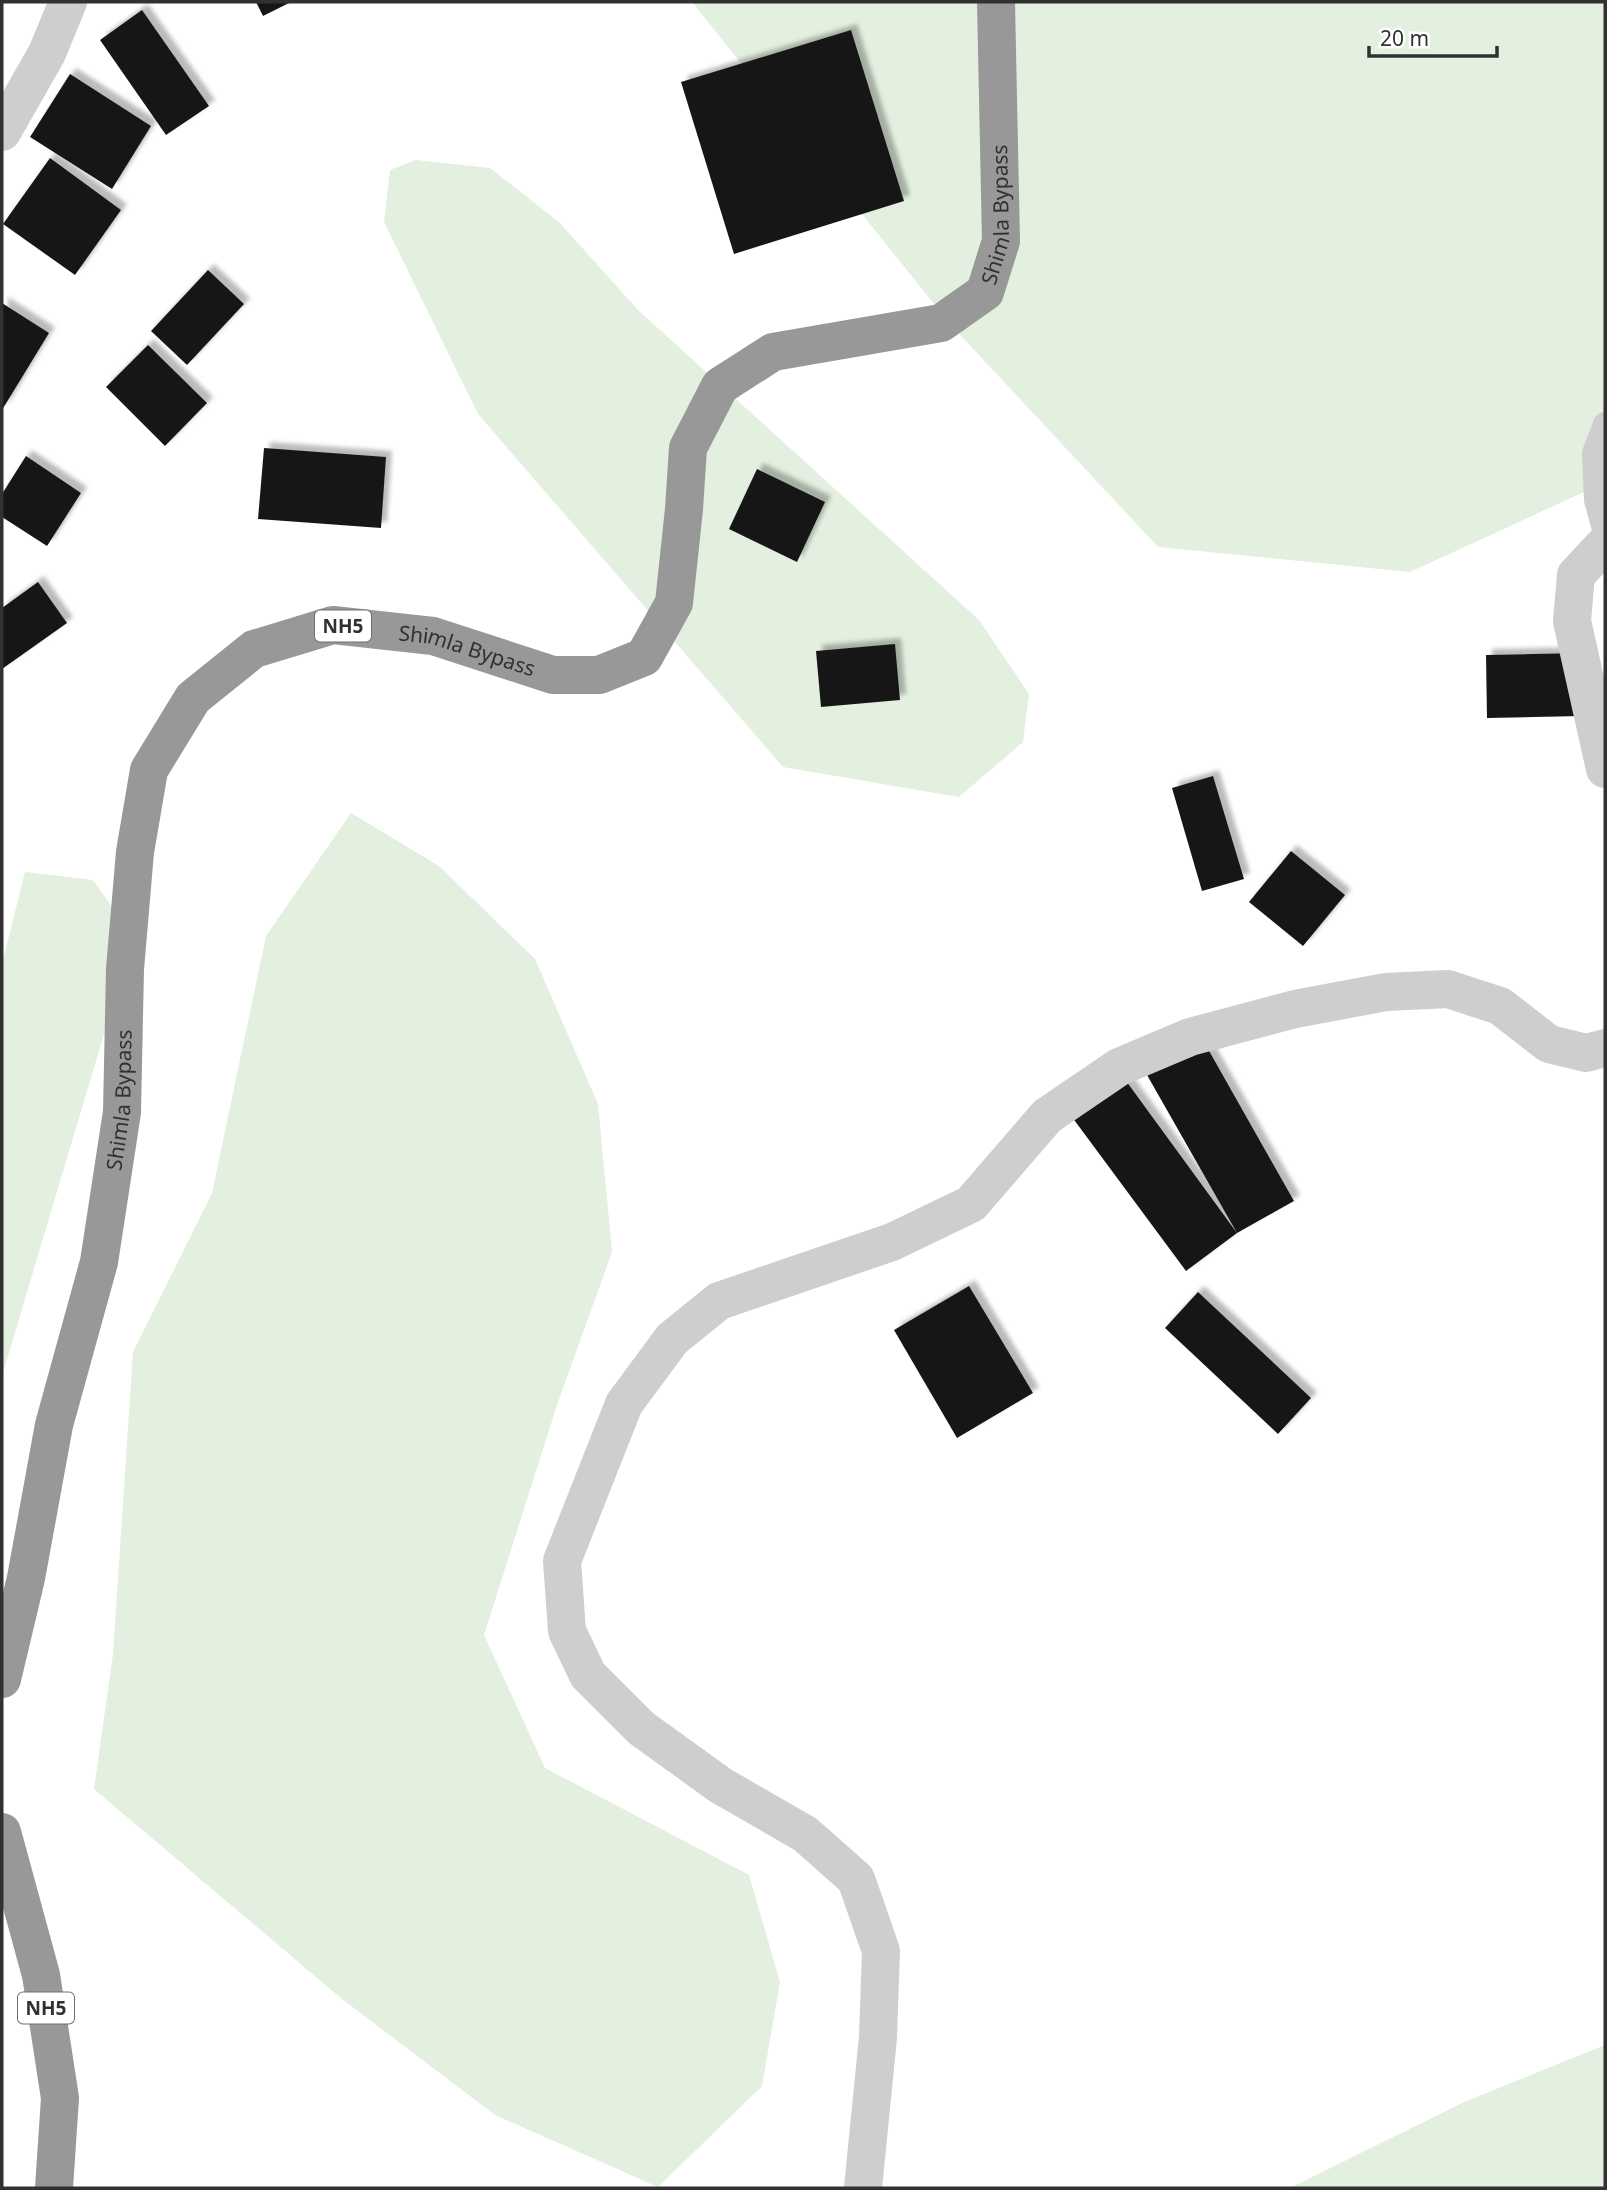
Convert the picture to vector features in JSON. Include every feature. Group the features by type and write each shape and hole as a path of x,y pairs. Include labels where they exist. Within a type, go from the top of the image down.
{"highway":[{"name":"Shimla Bypass","path":"2,1679 26,1578 54,1425 99,1262 122,1112 125,969 135,852 149,770 193,698 254,649 333,625 433,636 553,675 600,675 644,657 674,603 688,448 720,386 773,352 941,323 985,292 1001,241 996,2"},
{"name":"NH5","path":"2,1832 41,1975 60,2098 54,2188"}],"street":[{"path":"2,132 47,53 68,2"},
{"path":"1605,544 1576,575 1572,621 1605,769"},
{"path":"863,2188 878,2037 881,1951 856,1879 805,1834 720,1785 640,1728 588,1675 567,1631 562,1561 624,1404 672,1339 719,1301 892,1242 971,1204 1047,1116 1119,1067 1190,1037 1295,1009 1386,992 1448,989 1500,1006 1549,1044 1586,1053 1605,1048"}],"lane":[{"path":"1605,424 1594,453 1596,500 1605,533"}],"green space":[{"path":"692,2 1605,2 1605,454 1584,492 1410,572 1158,547 950,324"},
{"path":"416,160 490,168 559,222 638,310 979,620 1029,694 1023,742 959,797 783,767 478,414 384,222 390,170"},
{"path":"351,813 439,866 535,959 598,1104 612,1252 557,1405 484,1635 545,1768 749,1875 780,1982 762,2086 658,2187 495,2115 342,1999 94,1789 113,1654 133,1352 212,1193 266,936"},
{"path":"25,872 93,880 133,937 2,1376 2,964"},
{"path":"1605,2045 1605,2188 1290,2188 1464,2102"}],"building":[{"path":"256,2 291,2 263,16"},
{"path":"142,10 209,106 166,135 100,40"},
{"path":"851,30 904,201 734,254 681,82"},
{"path":"70,74 151,126 112,189 30,137"},
{"path":"50,158 121,210 75,275 3,224"},
{"path":"208,270 244,304 187,365 151,331"},
{"path":"2,303 49,333 2,410"},
{"path":"148,345 207,403 165,446 106,387"},
{"path":"264,448 386,457 381,528 258,519"},
{"path":"26,456 81,493 47,546 2,517 2,494"},
{"path":"757,469 825,502 797,562 729,529"},
{"path":"38,582 67,623 2,669 2,608"},
{"path":"895,644 900,700 821,707 816,651"},
{"path":"1580,653 1581,716 1487,718 1486,655"},
{"path":"1213,776 1244,879 1202,891 1172,788"},
{"path":"1291,851 1345,895 1303,946 1249,902"},
{"path":"1204,1042 1294,1201 1237,1233 1147,1075"},
{"path":"1121,1074 1237,1233 1186,1271 1069,1113"},
{"path":"969,1286 1033,1393 957,1438 894,1330"},
{"path":"1198,1292 1311,1398 1278,1434 1165,1328"}]}
